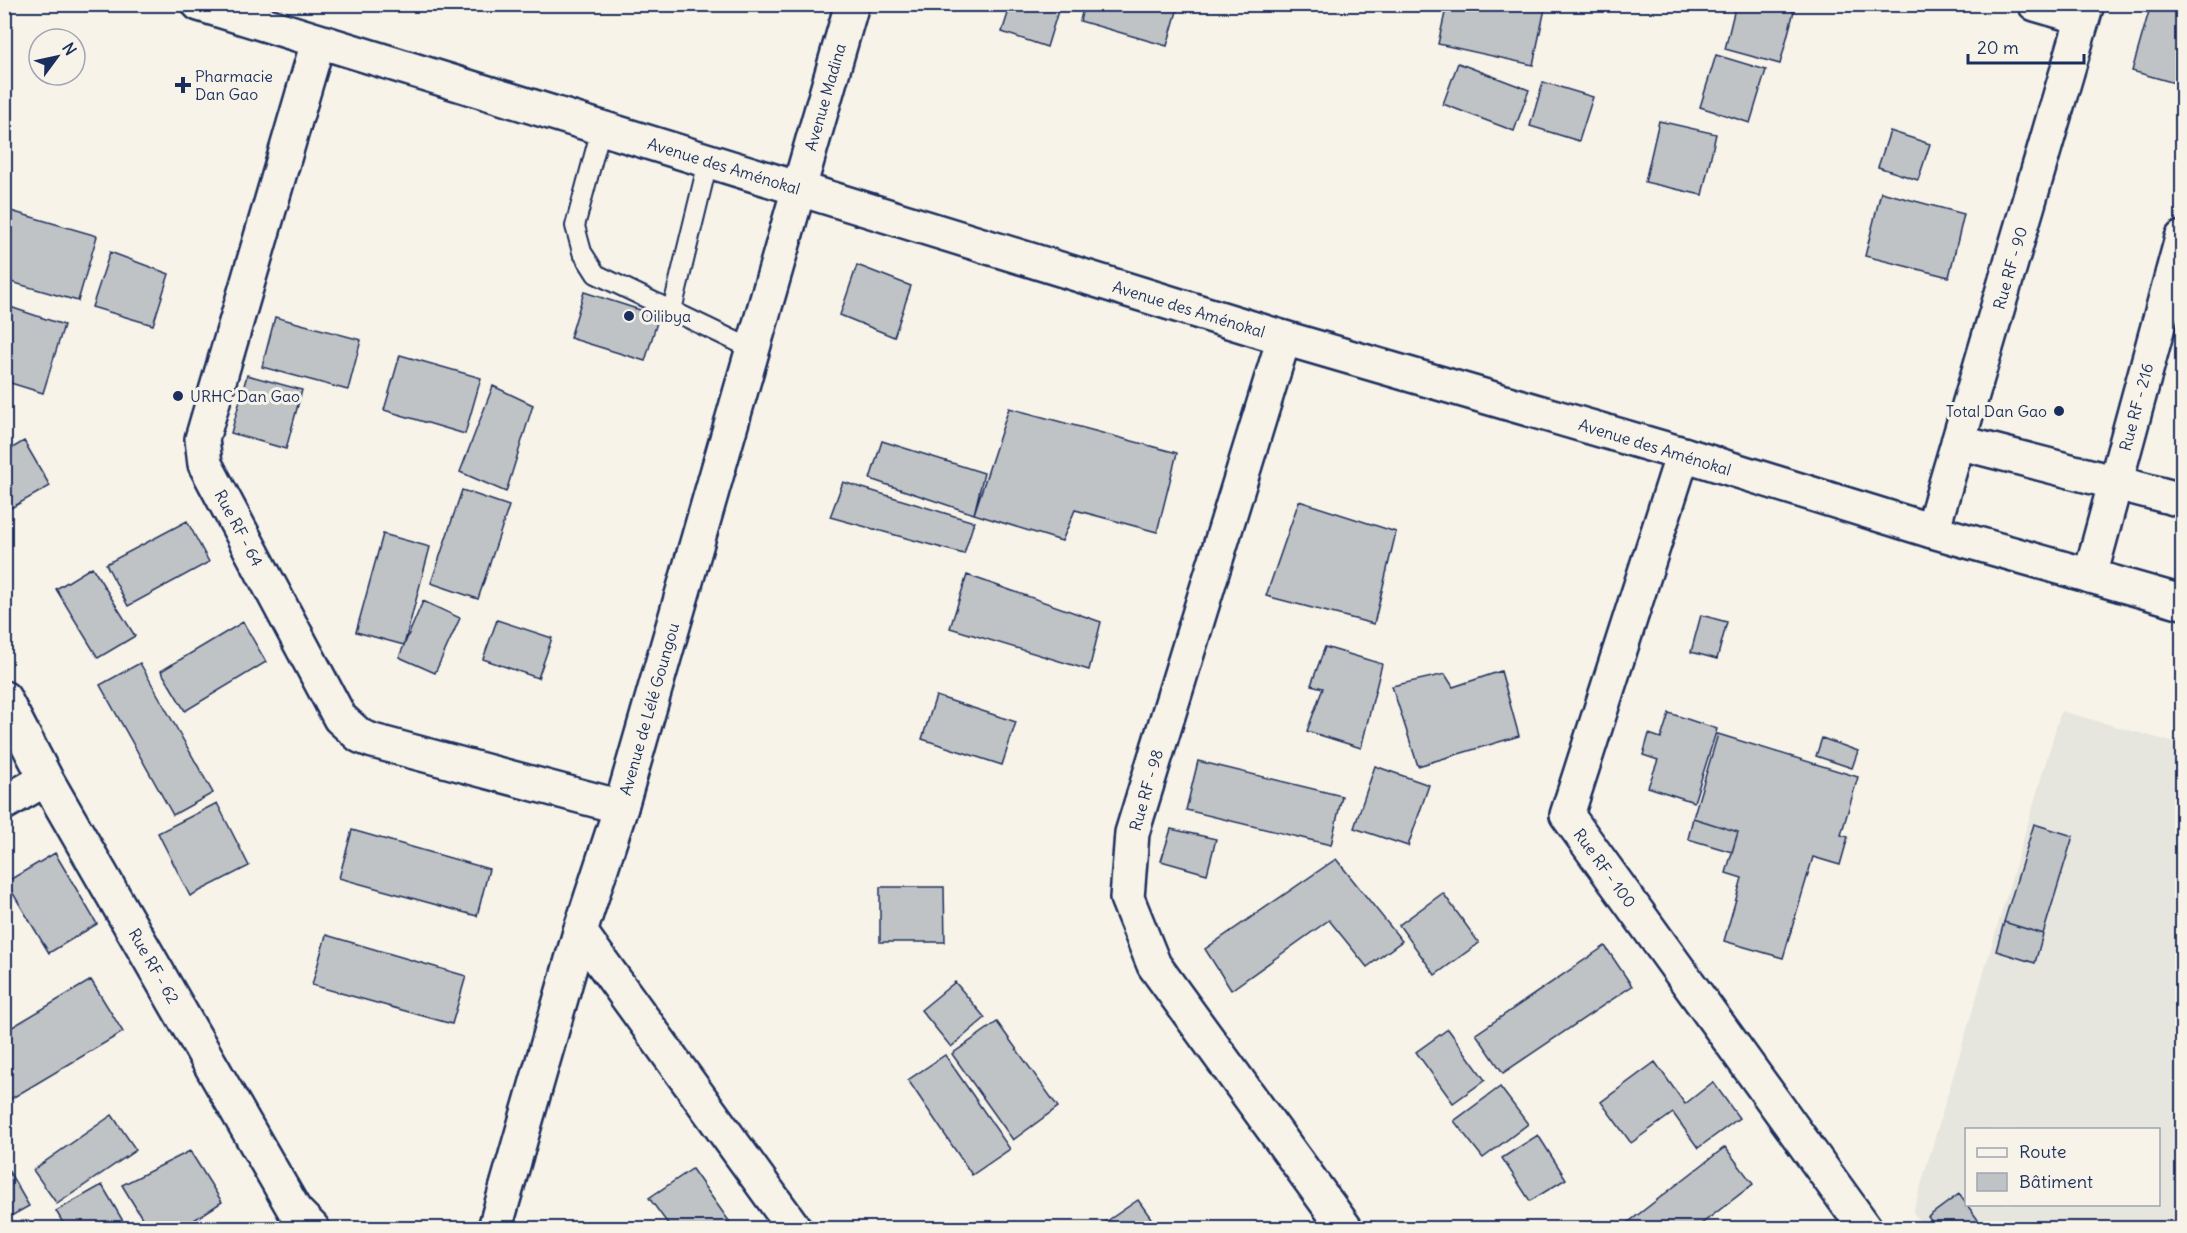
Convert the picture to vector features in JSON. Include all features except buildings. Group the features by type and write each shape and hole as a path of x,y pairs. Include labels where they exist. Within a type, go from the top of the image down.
{"street":[{"name":"Avenue des Aménokal","path":"199,4 1284,338 1683,454 1932,531 2182,602"},
{"name":"Avenue Madina","path":"798,189 852,4"},
{"path":"2035,4 2085,11"},
{"name":"Rue RF - 90","path":"1932,531 2085,11"},
{"name":"Rue RF - 64","path":"318,42 202,439 205,464 340,718 351,729 373,741 621,807"},
{"name":"Avenue de Lélé Goungou","path":"495,1228 580,932 621,807 798,189"},
{"name":"Rue RF - 216","path":"2090,576 2182,237"},
{"name":"Rue RF - 98","path":"1284,338 1132,833 1127,898 1154,965 1345,1228"},
{"path":"1958,442 2182,500"},
{"name":"Rue RF - 100","path":"1683,454 1567,815 1865,1228"},
{"name":"Rue RF - 62","path":"4,698 46,779 295,1211 312,1228"},
{"path":"4,803 46,779"},
{"path":"580,932 794,1228"}],"lane":[{"path":"601,129 576,226 582,252 596,274 752,349"},
{"path":"672,310 708,162"}],"shaded area":[{"path":"2061,711 2182,745 2182,1228 1925,1228 1913,1212"}],"place":[{"name":"Pharmacie Dan Gao","path":"183,85"},
{"name":"Oilibya","path":"629,316"},
{"name":"URHC Dan Gao","path":"178,396"},
{"name":"Total Dan Gao","path":"2059,411"}]}
